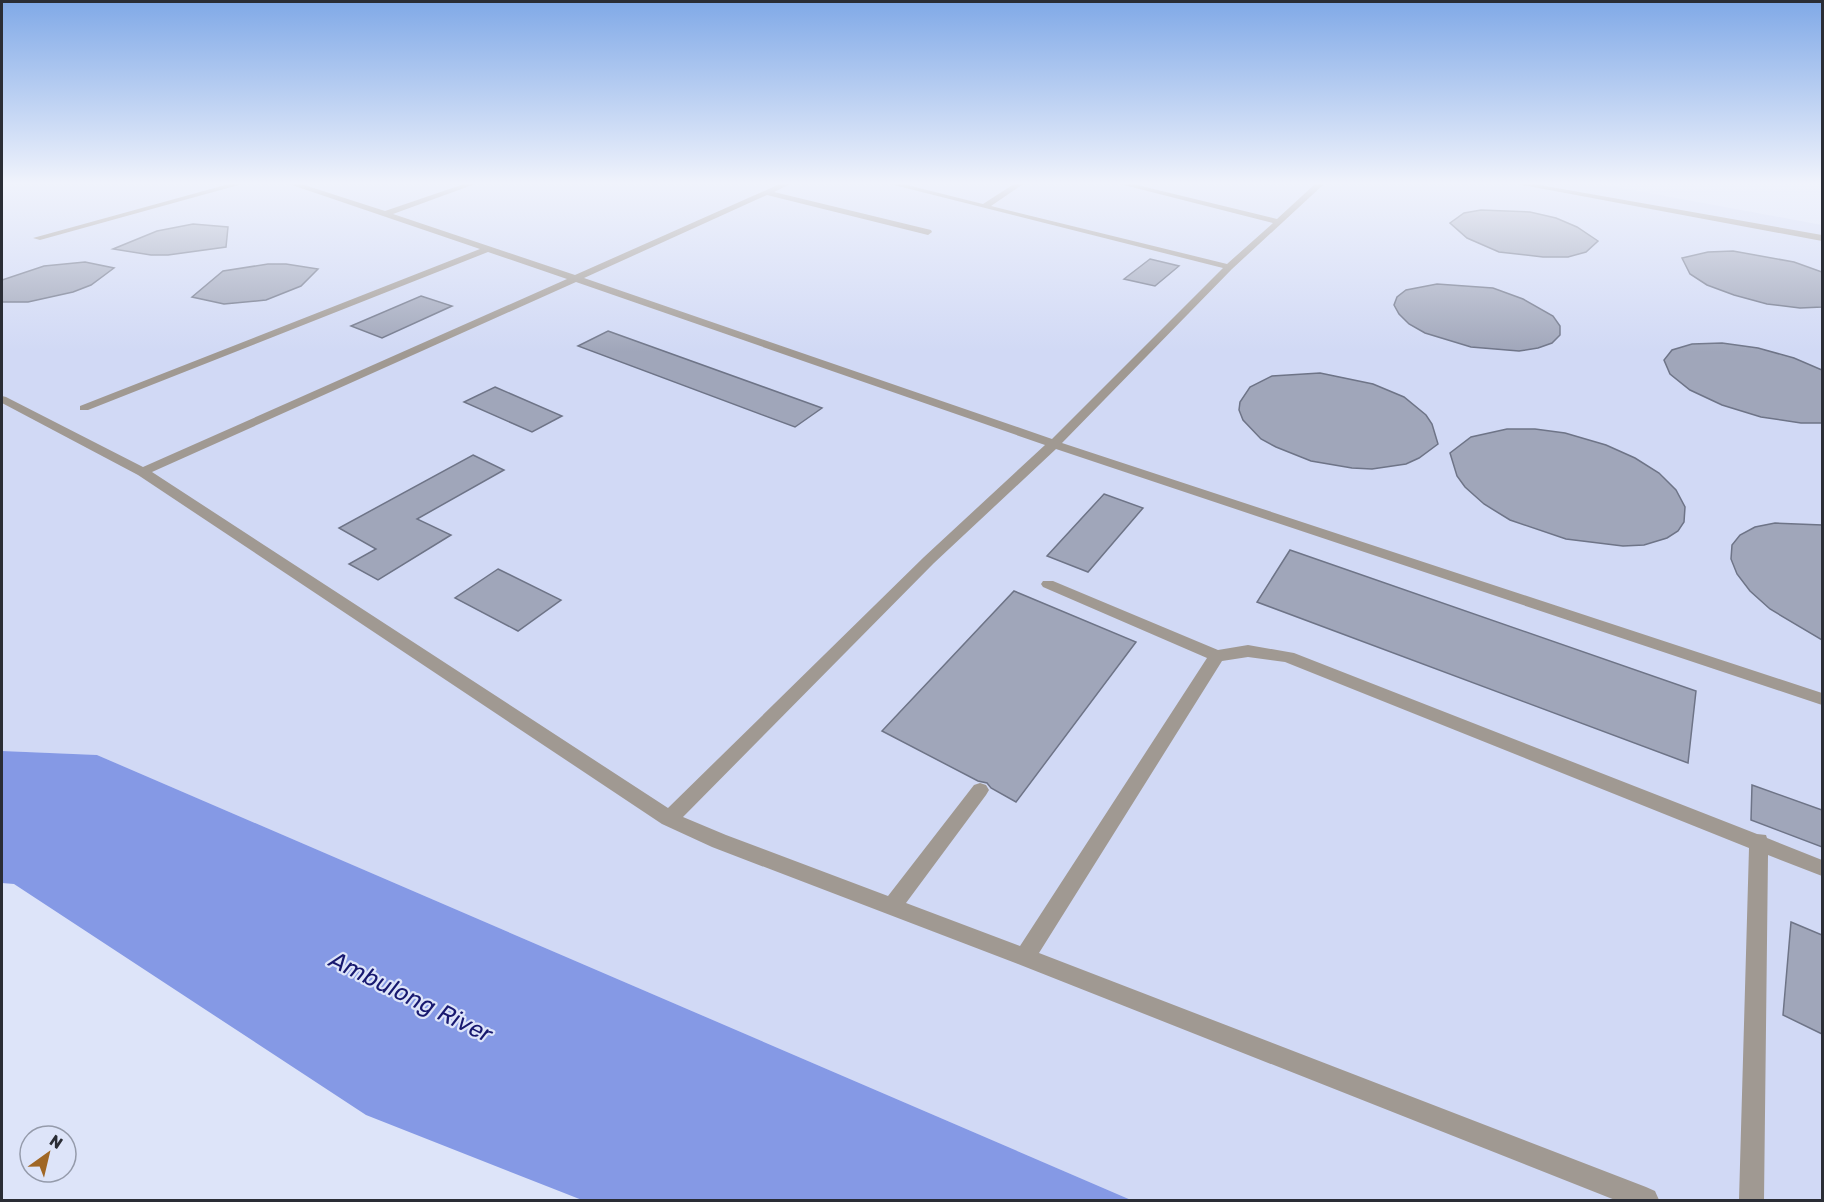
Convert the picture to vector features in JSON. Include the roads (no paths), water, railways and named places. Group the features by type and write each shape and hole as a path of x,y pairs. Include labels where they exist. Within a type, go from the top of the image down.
{"lane":[{"path":"457,240 576,277 1054,444 1822,699"},
{"path":"143,472 660,240"},
{"path":"1121,240 1229,267"},
{"path":"669,819 929,561 1054,444 1257,240"},
{"path":"84,408 485,250"},
{"path":"2,399 143,472 669,819 719,841 1025,957 1646,1200"},
{"path":"1048,584 1218,657 1248,651 1287,657 1759,841 1822,868"},
{"path":"1025,957 1218,657"},
{"path":"891,907 981,790"},
{"path":"1752,1200 1759,841"}],"water":[{"name":"Ambulong River","path":"2,751 97,755 1131,1200 582,1200 366,1115 14,884 2,883"}]}
